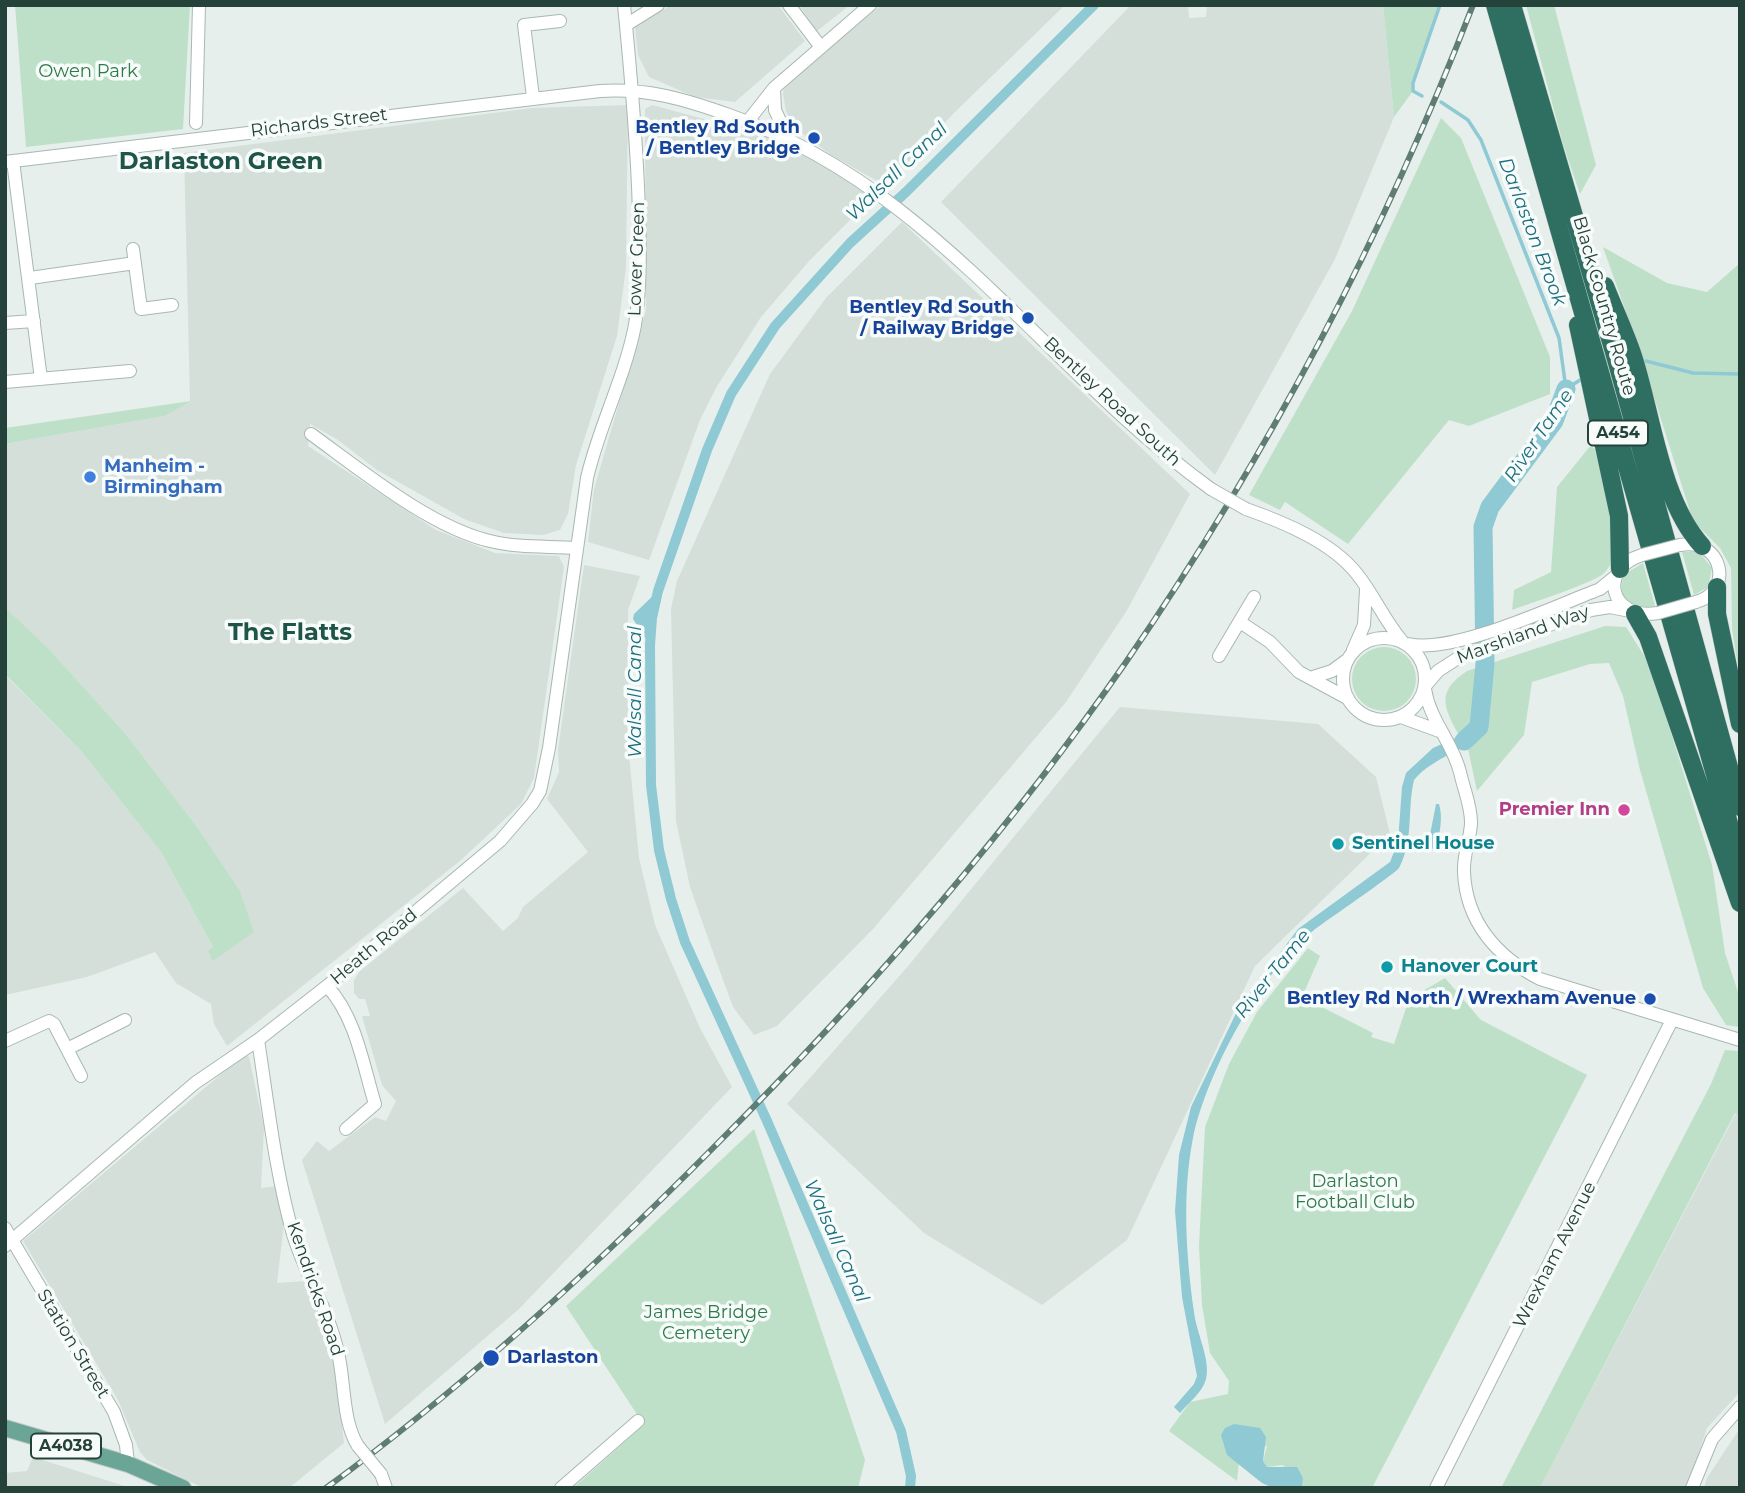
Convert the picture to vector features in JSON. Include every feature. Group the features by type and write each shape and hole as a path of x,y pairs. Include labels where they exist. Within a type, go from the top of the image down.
{"highway":[{"name":"Black Country Route","path":"1495,5 1740,862"},
{"name":"Black Country Route","path":"1512,5 1740,807"},
{"path":"1564,182 1632,355 1678,506 1690,531 1702,546"},
{"path":"1561,230 1581,346 1619,516 1622,547 1618,573"},
{"path":"1717,587 1717,614 1740,724"},
{"path":"1632,612 1648,637 1740,904"}],"main road":[{"name":"A4038","path":"5,1428 128,1465 183,1488"}],"street":[{"path":"196,123 199,5"},
{"name":"Lower Green","path":"576,548 593,451 631,339 637,308 640,238 634,88 624,5"},
{"path":"626,25 658,5"},
{"path":"789,5 820,47"},
{"path":"748,121 774,88 870,5"},
{"path":"533,97 524,25 560,21"},
{"path":"634,88 673,95 787,136"},
{"name":"Richards Street","path":"9,162 533,97 634,88"},
{"path":"774,88 775,110 787,136"},
{"name":"Bentley Road South","path":"787,136 881,194 909,215 1167,457 1211,489 1246,509 1328,548 1353,569 1387,623 1405,643"},
{"path":"9,162 30,278 41,379"},
{"path":"133,249 141,309 172,305"},
{"path":"30,278 135,263"},
{"path":"5,323 34,321"},
{"path":"5,382 130,371"},
{"path":"311,434 399,497 457,529 509,545 576,548"},
{"path":"1680,545 1702,546 1716,560 1719,573 1717,587 1709,597 1658,613 1632,612 1616,594 1618,573 1629,560 1680,545"},
{"name":"Heath Road","path":"9,1243 195,1083 258,1040 464,873 500,841 532,804 545,775 576,548"},
{"name":"Marshland Way","path":"1405,643 1436,646 1468,638 1600,589 1618,573"},
{"path":"1366,587 1364,625 1349,657 1343,682 1348,699 1356,709 1373,719 1401,717 1443,733"},
{"path":"1219,656 1254,597"},
{"name":"Marshland Way","path":"1425,687 1444,666 1467,655 1591,610 1610,607 1632,612"},
{"path":"1240,622 1270,642 1299,672 1348,699"},
{"path":"1310,678 1332,671 1369,640 1392,638 1405,643 1422,660 1430,711 1456,757 1471,823 1464,871 1466,895 1477,923 1493,946 1513,966 1540,979 1671,1022 1740,1040"},
{"path":"1401,717 1419,702 1425,687"},
{"path":"327,986 348,1014 375,1104 346,1129"},
{"path":"67,1049 125,1020"},
{"path":"5,1041 49,1021 54,1024 81,1076"},
{"name":"Wrexham Avenue","path":"1436,1488 1671,1022"},
{"name":"Kendricks Road","path":"258,1040 280,1175 294,1236 329,1318 339,1354 352,1431 358,1446 381,1474 386,1488"},
{"name":"Station Street","path":"5,1228 9,1243 114,1412 126,1445 128,1465"},
{"path":"1692,1488 1712,1439 1740,1407"},
{"path":"561,1488 638,1421"}],"shaded area":[{"path":"671,5 778,5 805,41 735,102 695,97 649,77 638,55 635,27"},
{"path":"799,5 850,5 817,31"},
{"path":"881,5 1065,5 954,113 886,186 831,155 794,127 786,111 783,94 784,86"},
{"path":"1131,5 1188,5 1189,18 1206,17 1207,5 1383,5 1394,117 1335,259 1215,475 941,202"},
{"path":"628,105 626,267 617,336 576,465 568,514 560,530 543,535 504,533 464,519 377,470 338,440 310,424 308,446 436,530 495,553 559,556 564,567 534,778 521,804 460,861 227,1046 214,1024 211,1004 176,983 155,952 87,977 5,995 5,675 81,751 161,852 213,947 214,961 218,957 239,889 198,828 125,733 49,649 5,607 5,444 165,416 190,401 184,153 532,108"},
{"path":"652,105 775,138 870,192 856,214 810,260 761,317 716,388 700,420 649,560 588,542 594,489 646,310 645,109"},
{"path":"902,222 1190,494 1126,612 1066,702 873,929 777,1026 754,1035 733,1007 714,955 690,887 676,821 671,609 677,581 770,374 826,298"},
{"path":"584,565 640,576 628,610 629,755 639,858 655,925 700,1028 732,1087 519,1309 385,1424 302,1160 317,1141 329,1151 375,1117 386,1121 396,1101 382,1085 362,1016 370,1016 365,999 359,999 354,993 354,980 360,971 463,888 503,931 518,918 523,907 588,852 547,799 559,772 558,750"},
{"path":"1120,707 1318,724 1376,777 1390,834 1255,966 1127,1240 1042,1305 924,1233 787,1104 909,965"},
{"path":"245,1054 249,1057 264,1127 261,1188 277,1186 284,1223 277,1283 306,1281 325,1330 336,1376 344,1443 289,1488 203,1488 147,1460 140,1452 118,1400 23,1241"},
{"path":"1736,1113 1740,1115 1740,1392 1707,1428 1687,1488 1540,1488"},
{"path":"1740,1428 1740,1488 1704,1488 1707,1478"},
{"path":"33,1457 131,1488 5,1488 5,1473 27,1471"}],"green space":[{"name":"Owen Park","path":"15,5 190,5 183,129 26,147"},
{"path":"1383,5 1440,5 1417,68 1413,91 1394,117"},
{"path":"1526,5 1554,5 1596,165 1580,194 1563,144"},
{"path":"1441,118 1461,138 1550,357 1550,394 1469,426 1449,420 1348,544 1285,502 1280,510 1249,495 1352,311"},
{"path":"1603,247 1667,283 1707,292 1740,263 1740,679 1732,629 1731,568 1720,548 1693,521 1637,343"},
{"path":"191,401 165,416 5,444 5,428"},
{"path":"1591,445 1595,450 1612,515 1614,550 1611,564 1596,578 1512,610 1514,590 1551,572 1557,487"},
{"path":"1682,552 1699,552 1712,568 1708,587 1694,595"},
{"path":"1643,563 1655,606 1633,604 1624,596 1622,589 1625,574"},
{"path":"5,607 49,649 125,733 198,828 239,889 254,932 213,961 208,951 213,947 161,852 81,751 5,674"},
{"path":"1605,626 1626,627 1650,665 1712,865 1725,953 1740,998 1740,1027 1726,1025 1703,988 1640,770 1623,696 1609,663 1590,664 1532,682 1524,735 1477,791 1467,744 1477,737 1471,731 1460,737 1447,709 1450,686 1467,671"},
{"path":"1384,647 1402,653 1410,661 1416,679 1410,697 1402,705 1384,711 1366,705 1358,697 1352,679 1358,661 1366,653"},
{"name":"Darlaston Football Club","path":"1308,948 1320,956 1302,997 1373,1033 1371,1037 1394,1044 1409,999 1445,978 1481,1020 1587,1075 1372,1488 1302,1488 1303,1478 1282,1465 1267,1467 1263,1461 1267,1446 1227,1455 1239,1462 1237,1481 1169,1431 1190,1402 1228,1394 1229,1381 1210,1353 1202,1305 1199,1246 1205,1127 1229,1064 1257,1012"},
{"path":"1725,1050 1740,1051 1740,1115 1735,1113 1540,1488 1501,1488 1711,1084"},
{"name":"James Bridge Cemetery","path":"754,1129 865,1460 858,1488 573,1488 644,1425 566,1306"}],"water":[{"path":"658,591 650,645 633,619 634,614"},
{"path":"1475,722 1484,728 1477,736 1431,765 1414,780 1407,847 1399,868 1314,930 1294,948 1256,997 1210,1084 1193,1138 1186,1203 1191,1291 1207,1371 1202,1388 1180,1413 1174,1407 1194,1384 1197,1376 1182,1297 1175,1211 1179,1155 1191,1107 1238,1009 1298,929 1390,862 1398,842 1402,787 1406,773 1433,748 1471,731"},
{"path":"1436,804 1439,804 1441,824 1437,845 1432,849 1429,840"},
{"path":"1234,1424 1260,1428 1266,1437 1263,1461 1267,1467 1297,1467 1303,1478 1302,1488 1273,1488 1262,1483 1227,1455 1221,1435 1225,1428"}],"waterway":[{"name":"Walsall Canal","path":"910,1488 911,1476 901,1431 767,1121 685,942 671,899 659,850 651,785 652,618 658,591 707,450 731,394 775,326 850,243 906,192 1094,5"},
{"name":"Darlaston Brook","path":"1422,96 1413,91 1413,83 1440,5"},
{"name":"Darlaston Brook","path":"1441,102 1468,120 1481,140 1559,338 1566,389"},
{"name":"River Tame","path":"1646,361 1693,373 1740,374"},
{"name":"River Tame","path":"1566,389 1580,380"},
{"name":"River Tame","path":"1464,741 1479,727 1485,664 1483,527 1490,507 1554,421 1566,389"}],"railway":[{"path":"326,1488 428,1409 526,1326 667,1193 769,1091 878,974 1032,791 1126,662 1177,585 1274,425 1319,343 1401,176 1473,5"}],"place":[{"name":"Bentley Rd South / Bentley Bridge","path":"814,138"},
{"name":"Bentley Rd South / Railway Bridge","path":"1028,318"},
{"name":"Manheim - Birmingham","path":"90,477"},
{"name":"Premier Inn","path":"1624,810"},
{"name":"Sentinel House","path":"1338,844"},
{"name":"Hanover Court","path":"1387,967"},
{"name":"Bentley Rd North / Wrexham Avenue","path":"1650,999"},
{"name":"Darlaston","path":"491,1358"}],"district":[{"name":"Darlaston Green","path":"221,162"},
{"name":"The Flatts","path":"290,633"}]}
